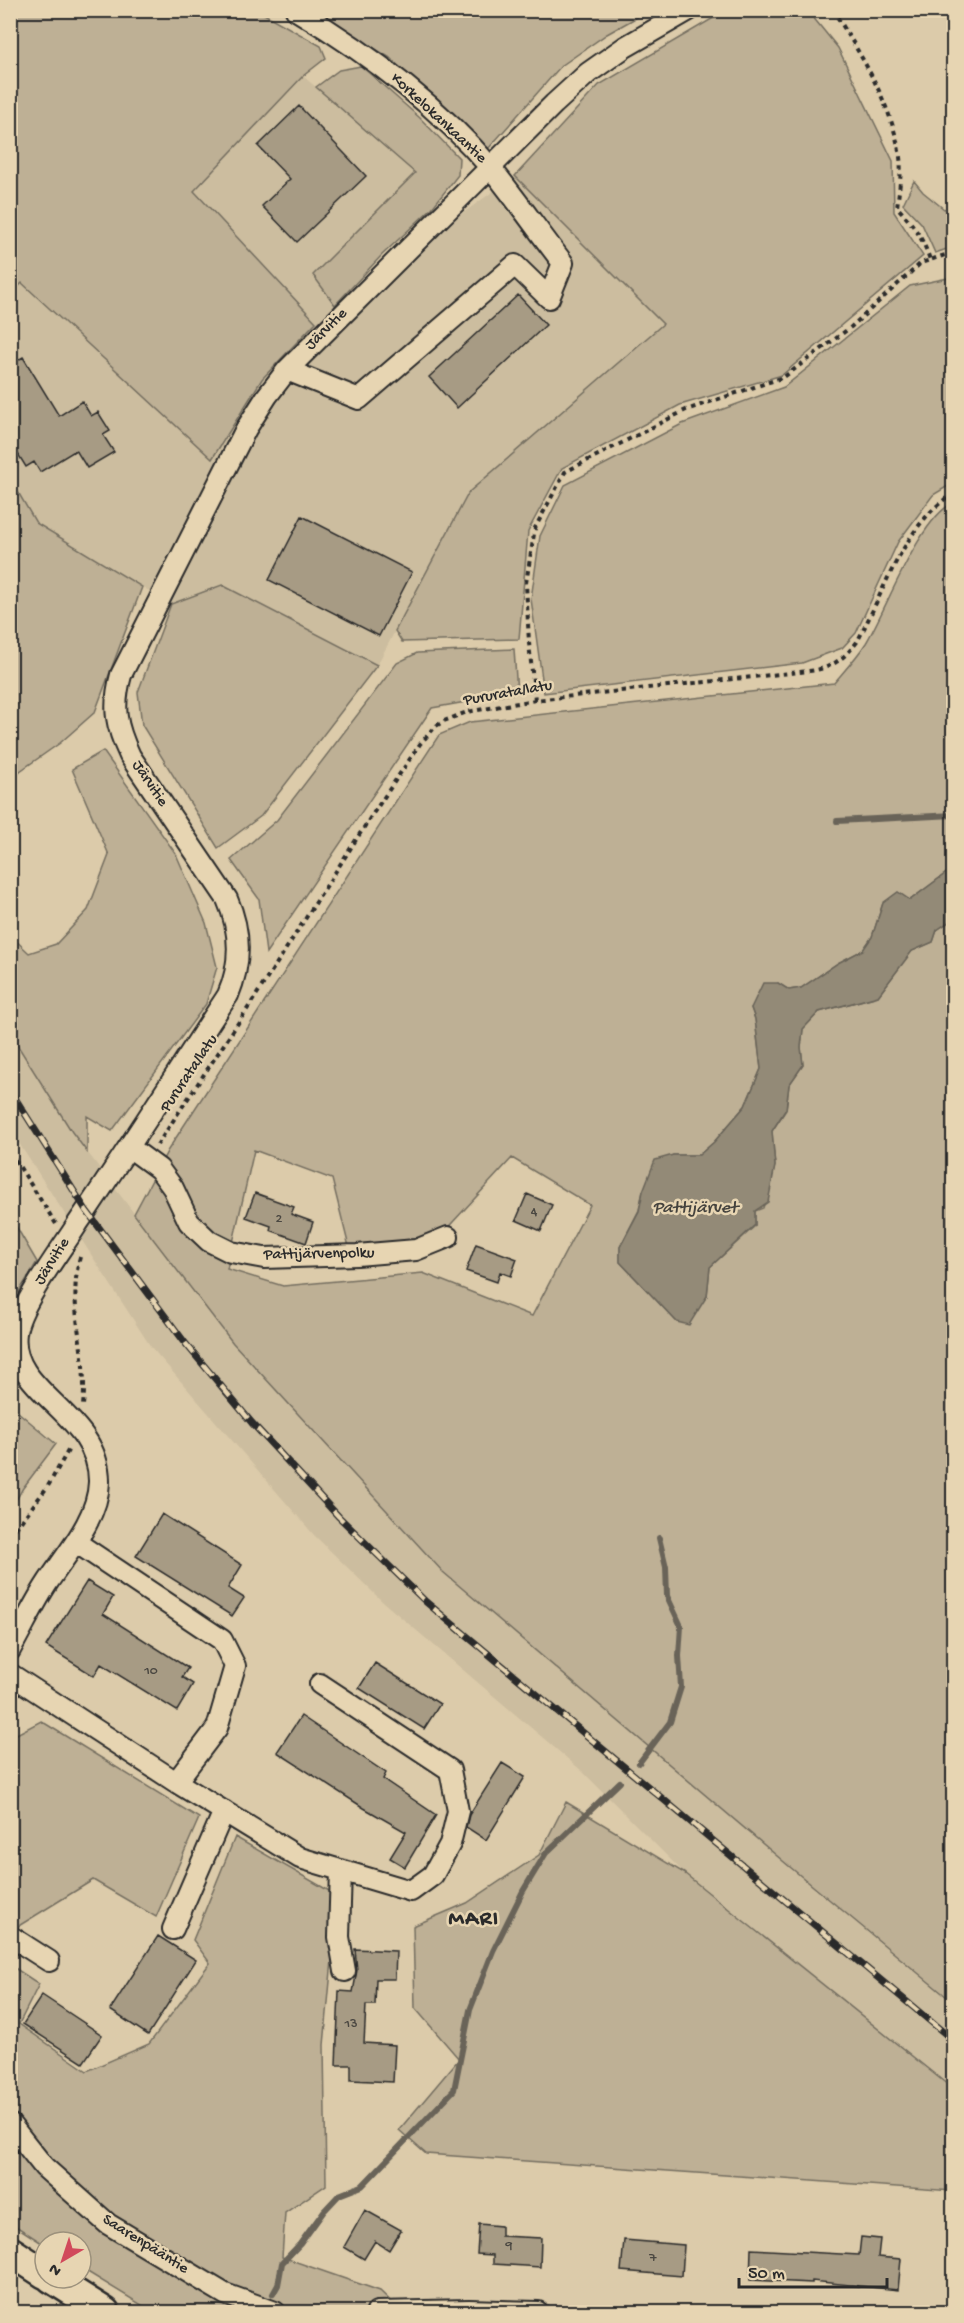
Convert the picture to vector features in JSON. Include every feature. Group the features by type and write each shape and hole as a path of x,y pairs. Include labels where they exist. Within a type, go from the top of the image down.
{"highway":[{"path":"10,2252 33,2266"},
{"path":"70,2290 105,2313"}],"street":[{"name":"Korkelokankaantie","path":"287,370 359,399 515,265 549,298 563,263 490,168 452,128 408,87 343,39 296,10"},
{"name":"Järvitie","path":"10,1650 47,1583 77,1543 94,1504 99,1482 88,1442 78,1425 30,1378 18,1360 15,1348 20,1316 66,1240 228,995 235,979 239,955 234,916 227,899 130,756 120,733 116,713 116,695 121,675 246,429 287,370 588,73 625,47 689,10"},
{"name":"Pattijärvenpolku","path":"129,1146 159,1169 173,1188 189,1222 209,1241 231,1252 264,1258 357,1256 416,1250 448,1237"},
{"path":"77,1543 222,1640 235,1666 217,1728 176,1782"},
{"path":"10,1674 176,1782 300,1858 411,1891 433,1875 450,1844 458,1811 450,1770 320,1684"},
{"path":"172,1929 224,1811"},
{"path":"341,1870 339,1937 345,1971"},
{"path":"10,1936 49,1961"},
{"name":"Saarenpääntie","path":"10,2124 45,2167 108,2224 225,2294 275,2313"},
{"path":"376,2313 468,2310 538,2313"}],"path":[{"path":"833,10 887,109 900,157 897,207 915,226 930,260"},
{"path":"535,700 526,583 535,528 565,472 686,410 784,377 851,327 921,263 954,252"},
{"name":"Pururata/latu","path":"147,1160 428,733 444,720 456,715 535,700 808,672 831,666 849,652 857,642 915,531 937,504 954,493"},
{"path":"10,1152 66,1240"},
{"path":"10,1536 57,1473 83,1410 84,1384 75,1280 84,1250"},
{"path":"10,2309 17,2313"}],"shaded area":[{"path":"11,10 259,11 321,46 326,58 303,76 194,191 316,322 262,379 212,459 22,283 11,294"},
{"path":"727,10 808,11 838,48 893,161 894,212 923,256 782,375 680,405 562,468 528,531 519,639 402,642 395,631 469,492 663,324 515,176 599,85"},
{"path":"312,11 648,11 607,34 561,66 488,149 389,57"},
{"path":"361,66 420,118 459,158 458,175 432,208 382,255 335,305 313,275 415,173 316,87 339,70"},
{"path":"303,76 415,173 313,275 335,304 515,176 664,324 469,492 377,665 222,585 171,604 36,523 11,480 10,294 22,283 211,459 262,379 316,322 194,191"},
{"path":"914,181 923,192 944,209 953,206 953,247 935,253 922,224 903,204"},
{"path":"953,277 953,483 933,495 898,542 856,633 842,648 802,663 544,693 531,599 540,536 565,485 682,424 784,387 910,286"},
{"path":"11,480 36,523 142,587 95,712 60,743 20,771 11,781"},
{"path":"953,503 953,868 910,900 883,903 872,937 863,950 838,963 801,988 789,990 778,983 751,1008 755,1019 761,1069 745,1106 714,1142 699,1155 673,1155 643,1191 639,1210 620,1247 620,1262 677,1322 707,1296 710,1267 755,1226 755,1211 763,1208 775,1166 772,1131 786,1110 789,1085 803,1065 801,1047 803,1029 819,1012 878,996 912,951 933,942 937,930 953,919 953,2002 790,1867 443,1572 233,1343 134,1214 168,1150 439,735 470,722 834,683 866,643 916,545 940,512","holes":["254,1150 332,1179 349,1247 440,1236 512,1158 590,1205 532,1316 423,1273 283,1286 227,1269"]},
{"path":"222,585 377,665 261,816 218,848 142,725 138,692 171,604"},
{"path":"514,649 517,693 432,708 266,953 259,899 231,860 277,820 397,663 417,653"},
{"path":"103,751 176,854 206,923 217,967 206,1004 112,1131 87,1116 87,1152 11,1035 10,935 29,953 56,944 88,910 109,855 72,769"},
{"path":"10,1035 72,1132 233,1343 790,1867 953,2002 953,2089 684,1873 582,1771 383,1602 314,1535 151,1347 11,1131"},
{"path":"10,1216 37,1262 11,1305 10,1305"},
{"path":"11,1406 56,1444 23,1488 11,1509"},
{"path":"41,1721 199,1818 156,1917 93,1880 12,1930 11,1934 11,1737"},
{"path":"566,1802 684,1873 953,2089 953,2191 426,2154 399,2130 459,2059 415,2008 413,1926 467,1903 539,1855"},
{"path":"235,1837 338,1896 324,2045 326,2185 285,2213 282,2257 380,2291 402,2312 153,2312 93,2275 93,2230 33,2230 33,2237 11,2223 10,1965 39,1984 19,2024 87,2071 149,2044 210,1963 193,1940"}],"water":[{"name":"Pattijärvet","path":"953,868 953,919 937,930 933,942 912,951 878,996 819,1012 803,1029 801,1047 803,1065 789,1085 786,1109 772,1131 775,1166 768,1202 755,1211 755,1225 710,1267 707,1296 689,1325 677,1322 620,1262 620,1247 639,1211 643,1191 655,1160 673,1155 699,1155 714,1142 745,1106 761,1069 755,1019 751,1008 763,983 778,983 789,990 801,988 838,963 863,950 872,937 883,903 898,892 910,900"}],"building":[{"path":"299,106 366,176 297,242 262,206 290,179 258,146"},
{"path":"518,295 546,325 457,408 429,377"},
{"path":"23,357 59,416 82,401 91,416 98,412 110,431 103,435 114,452 87,468 76,450 40,472 34,462 26,467 10,441 10,365"},
{"path":"302,516 412,572 379,636 269,580"},
{"path":"255,1193 294,1207 291,1214 313,1222 306,1243 270,1230 271,1226 246,1217"},
{"path":"527,1194 552,1205 541,1231 516,1220"},
{"path":"476,1244 517,1259 511,1276 500,1272 497,1282 466,1271"},
{"path":"162,1514 242,1565 228,1588 244,1598 232,1616 136,1556"},
{"path":"87,1581 113,1597 103,1614 188,1668 182,1677 193,1684 177,1711 101,1664 94,1676 46,1646"},
{"path":"375,1663 440,1704 424,1729 359,1688"},
{"path":"301,1716 386,1773 383,1779 436,1815 405,1867 390,1858 406,1832 277,1752"},
{"path":"502,1763 525,1777 486,1840 466,1827 469,1815"},
{"path":"158,1936 196,1960 148,2035 110,2010"},
{"path":"355,1949 396,1951 395,1979 376,1979 375,2005 366,2005 364,2043 395,2045 393,2082 351,2080 351,2065 336,2065 339,1991 353,1992 357,1970"},
{"path":"42,1995 102,2035 83,2063 23,2024"},
{"path":"365,2210 401,2230 389,2250 375,2241 364,2259 344,2247"},
{"path":"479,2224 501,2226 501,2236 541,2238 540,2267 493,2264 493,2255 477,2254"},
{"path":"861,2237 880,2239 878,2257 901,2259 898,2290 812,2281 812,2283 750,2280 751,2249 859,2255"},
{"path":"624,2240 684,2245 682,2276 621,2271"}],"waterway":[{"path":"837,821 954,815"},
{"path":"639,1763 670,1722 681,1687 679,1656 681,1626 667,1596 666,1567 659,1538"},
{"path":"273,2294 278,2285 282,2263 300,2244 324,2211 339,2195 362,2186 454,2090 470,2010 493,1951 523,1891 546,1853 620,1782"}],"railway":[{"path":"10,1090 86,1210 186,1344 252,1423 339,1517 426,1602 954,2041"}],"district":[{"name":"MARI","path":"474,1920"}]}
